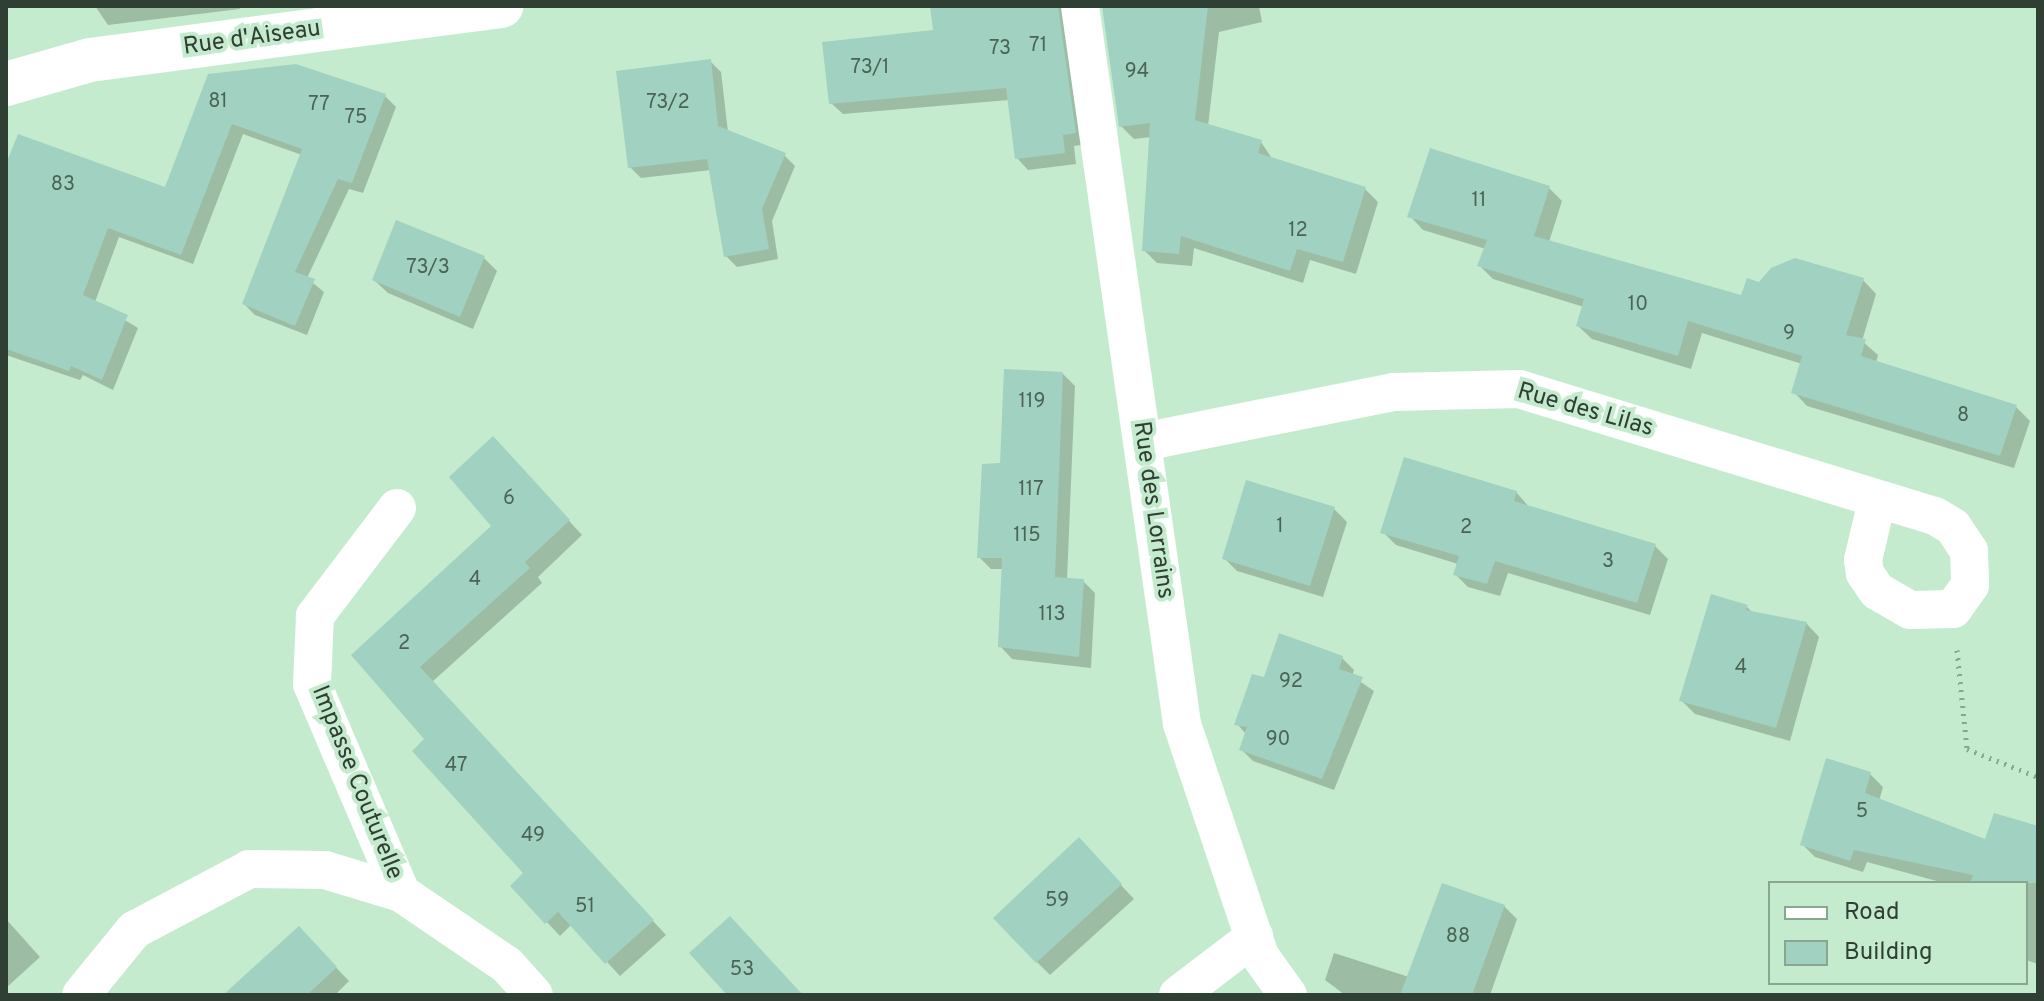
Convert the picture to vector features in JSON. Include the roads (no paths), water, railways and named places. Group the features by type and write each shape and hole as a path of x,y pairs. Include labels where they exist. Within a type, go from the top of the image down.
{"street":[{"name":"Rue d'Aiseau","path":"6,84 90,60 501,6"},
{"name":"Rue des Lorrains","path":"1080,6 1182,724 1257,947 1288,995"},
{"name":"Rue des Lilas","path":"1143,442 1393,392 1519,389 1877,501 1935,516 1962,538 1969,551 1970,585 1953,609 1910,610 1877,591 1865,573 1863,560 1877,501"},
{"name":"Impasse Couturelle","path":"397,508 315,616 312,684 401,893"},
{"path":"81,995 134,930 249,869 325,870 401,893 507,965 534,995"},
{"path":"1178,995 1257,947"}]}
